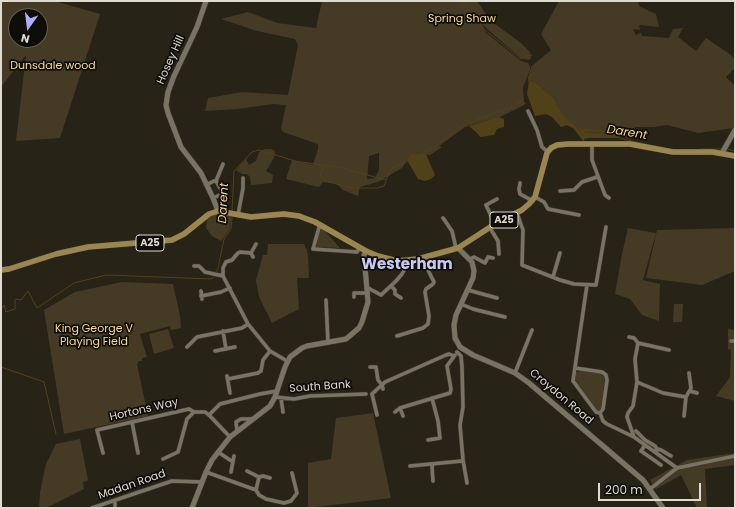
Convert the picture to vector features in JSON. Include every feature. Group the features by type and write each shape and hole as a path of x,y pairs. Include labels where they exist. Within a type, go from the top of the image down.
{"main road":[{"name":"Hosey Hill","path":"206,1 197,27 168,92 166,105 180,144 201,173 218,211"},
{"path":"723,150 735,130"},
{"path":"534,199 548,152 553,147 562,144 630,144 674,152 723,150 735,156"},
{"name":"A25","path":"1,270 9,269 56,254 88,247 172,240 184,234 209,214 218,211 254,217 291,214 320,224 366,251 387,259 397,261 422,258 457,248 517,213 534,199"},
{"path":"457,248 470,259 474,267 474,275 461,304 453,329 459,350"},
{"path":"192,508 206,472 218,452 237,430 270,406 278,398 277,391 287,361 302,348 313,344 328,343 346,339 356,331 362,322 366,310 368,291 364,255 366,251"},
{"name":"Croydon Road","path":"459,350 515,373 533,386 643,480 663,508"}],"street":[{"path":"528,111 537,130 542,148 548,152"},
{"path":"592,143 592,160 597,177 605,195 609,198"},
{"path":"213,198 222,194 216,181 222,164"},
{"path":"560,191 574,190 582,182 597,177"},
{"path":"238,215 243,188 243,178"},
{"path":"578,178 582,182"},
{"path":"206,184 216,181"},
{"path":"520,183 520,194 544,202 548,209 579,215"},
{"path":"497,199 486,205 498,242 499,254"},
{"path":"517,213 522,230 522,265 574,284 596,286 606,227"},
{"path":"443,218 452,231 457,248"},
{"path":"320,224 313,249 357,252 360,247"},
{"path":"256,244 252,255 240,252 232,260 226,262 223,268 223,276 248,324 270,351 287,361"},
{"path":"552,277 560,253"},
{"path":"470,259 474,257 485,263 488,257 493,258"},
{"path":"397,336 423,328 428,324 429,316 425,292 426,289 434,282 422,258"},
{"path":"354,295 368,291 381,295 406,269 406,260"},
{"path":"194,266 199,266 205,272 223,276"},
{"path":"587,285 574,383 596,412 600,413 603,420 607,424 634,436 645,445 656,450 677,468"},
{"path":"391,286 395,290 395,294 400,298"},
{"path":"200,291 202,297 230,288"},
{"path":"468,290 497,298"},
{"path":"326,300 328,343"},
{"path":"461,304 473,309 503,316 500,320"},
{"path":"187,348 197,337 242,328 248,324"},
{"path":"515,373 532,330"},
{"path":"223,331 226,349"},
{"path":"629,337 634,338 638,343 669,350"},
{"path":"634,436 627,417 633,406 637,382 635,359 638,343"},
{"path":"214,351 234,347"},
{"path":"395,412 400,408 447,394 451,391 447,366 459,350"},
{"path":"459,350 462,360 463,407 460,425 463,460 467,483"},
{"path":"230,393 228,378 258,373 261,371 263,360 270,351"},
{"path":"377,415 372,394 382,384 446,355 450,354 454,356"},
{"path":"370,368 376,367 378,380 382,384 383,389"},
{"path":"575,368 602,372 606,375 607,380 602,410 600,413"},
{"path":"684,416 686,397 691,388 689,373"},
{"path":"637,382 663,393 686,397"},
{"path":"230,437 209,415 220,404 277,391"},
{"path":"690,391 697,392"},
{"name":"South Bank","path":"278,398 294,399 310,396 366,394"},
{"path":"278,398 283,412"},
{"path":"428,440 440,438 438,421 432,398"},
{"path":"400,408 403,416"},
{"name":"Hortons Way","path":"103,453 97,430 189,409 194,412 200,411 209,415"},
{"path":"163,459 178,452 187,419 194,412"},
{"path":"132,422 138,453"},
{"path":"636,431 655,446 656,450"},
{"path":"645,445 641,450 661,465"},
{"path":"656,450 661,450 671,456"},
{"path":"218,452 233,462"},
{"path":"231,472 234,456"},
{"path":"650,489 677,468 735,456"},
{"path":"410,466 463,460"},
{"path":"433,481 432,467 434,464"},
{"path":"247,471 259,477 270,478"},
{"path":"206,472 256,490 259,495 266,499 287,503 291,502 297,493 292,474"},
{"path":"256,490 259,477"},
{"name":"Madan Road","path":"92,508 172,481 202,482"},
{"path":"115,500 116,508"}],"green space":[{"name":"Dunsdale wood","path":"1,1 54,1 100,14 60,138 16,141 26,55 1,87"},
{"name":"Spring Shaw","path":"322,1 477,1 491,21 521,43 530,52 530,60 521,58 482,24 485,32 521,61 528,63 530,66 530,70 523,87 524,102 526,104 502,116 465,127 439,146 442,147 430,155 412,153 402,168 378,182 360,187 358,196 343,190 337,184 323,182 319,187 286,179 292,160 313,165 318,144 283,132 281,129 286,105 273,104 238,109 205,111 208,98 242,92 288,95 298,45 295,39 257,31 221,19 248,12 277,23 316,28","holes":["379,153 379,170 375,178 367,179 369,156"]},
{"path":"559,1 638,1 639,6 656,14 659,27 639,25 640,30 633,29 636,35 641,33 642,36 669,38 673,29 683,28 678,37 696,51 706,38 731,55 735,59 735,68 726,77 735,86 734,128 698,133 667,125 635,127 632,139 620,137 588,138 584,139 584,142 574,128 567,125 555,99 535,82 529,81 533,65 551,50 541,34"},
{"path":"265,149 275,151 274,158 266,171 273,175 272,183 251,185 250,177 247,174 242,174 236,170 246,159 249,165 256,161 259,152"},
{"path":"216,214 231,216 230,229 221,241 212,236 206,228 207,217"},
{"path":"322,228 340,248 316,247 320,229"},
{"path":"628,228 656,233 643,280 660,284 659,321 642,315 630,299 615,294"},
{"path":"735,228 735,271 702,285 646,278 657,230"},
{"path":"268,244 304,244 308,255 309,278 297,278 299,309 272,323 259,297 256,280 263,255 267,255"},
{"name":"King George V Playing Field","path":"122,282 173,284 180,316 181,328 171,330 170,326 140,334 147,357 142,358 142,361 139,361 137,364 148,416 64,434 44,310 75,292"},
{"path":"674,304 683,304 682,322 673,322"},
{"path":"168,329 174,348 154,354 149,334"},
{"path":"728,329 735,330 735,401 716,396 730,377 731,350 728,349"},
{"path":"581,370 601,374 605,378 600,411 597,411 575,382 576,373"},
{"path":"373,413 391,498 308,508 308,463 331,459 336,418"},
{"path":"80,439 88,480 83,482 84,489 46,508 39,508 40,492 46,464 56,444"},
{"path":"735,453 735,465 705,469 707,508 697,508 681,475 656,489 650,480 687,460"}],"shaded area":[{"path":"529,81 535,82 555,99 566,119 578,128 612,131 586,131 584,132 585,133 614,134 619,138 588,138 584,139 584,142 573,128 567,125 561,127 552,117 546,114 535,116 527,94"},
{"path":"498,117 504,119 504,127 497,129 494,135 480,137 469,126"},
{"path":"412,153 426,154 435,175 431,179 425,181 418,179 407,160"}],"waterway":[{"path":"461,1 486,31 521,59 525,56 532,55"},
{"path":"529,82 528,80 532,66"},
{"name":"Darent","path":"422,154 433,148 463,125 509,108 522,101 522,94"},
{"name":"Darent","path":"619,138 659,147"},
{"name":"Darent","path":"700,149 723,149"},
{"name":"Darent","path":"726,149 735,151"},
{"name":"Darent","path":"232,212 234,171 252,152 259,150 295,161 342,168 386,180 391,169 408,161"},
{"path":"324,165 320,176 325,181 351,188 377,188 384,186 386,181"},
{"name":"Darent","path":"216,272 224,239 231,229 232,217"},
{"name":"Darent","path":"1,310 4,305 6,312 15,309 15,299 21,300 28,291 37,308 74,283 106,275 212,279 214,275"},
{"path":"1,367 44,382 56,434"}],"district":[{"name":"Westerham","path":"407,265"}]}
